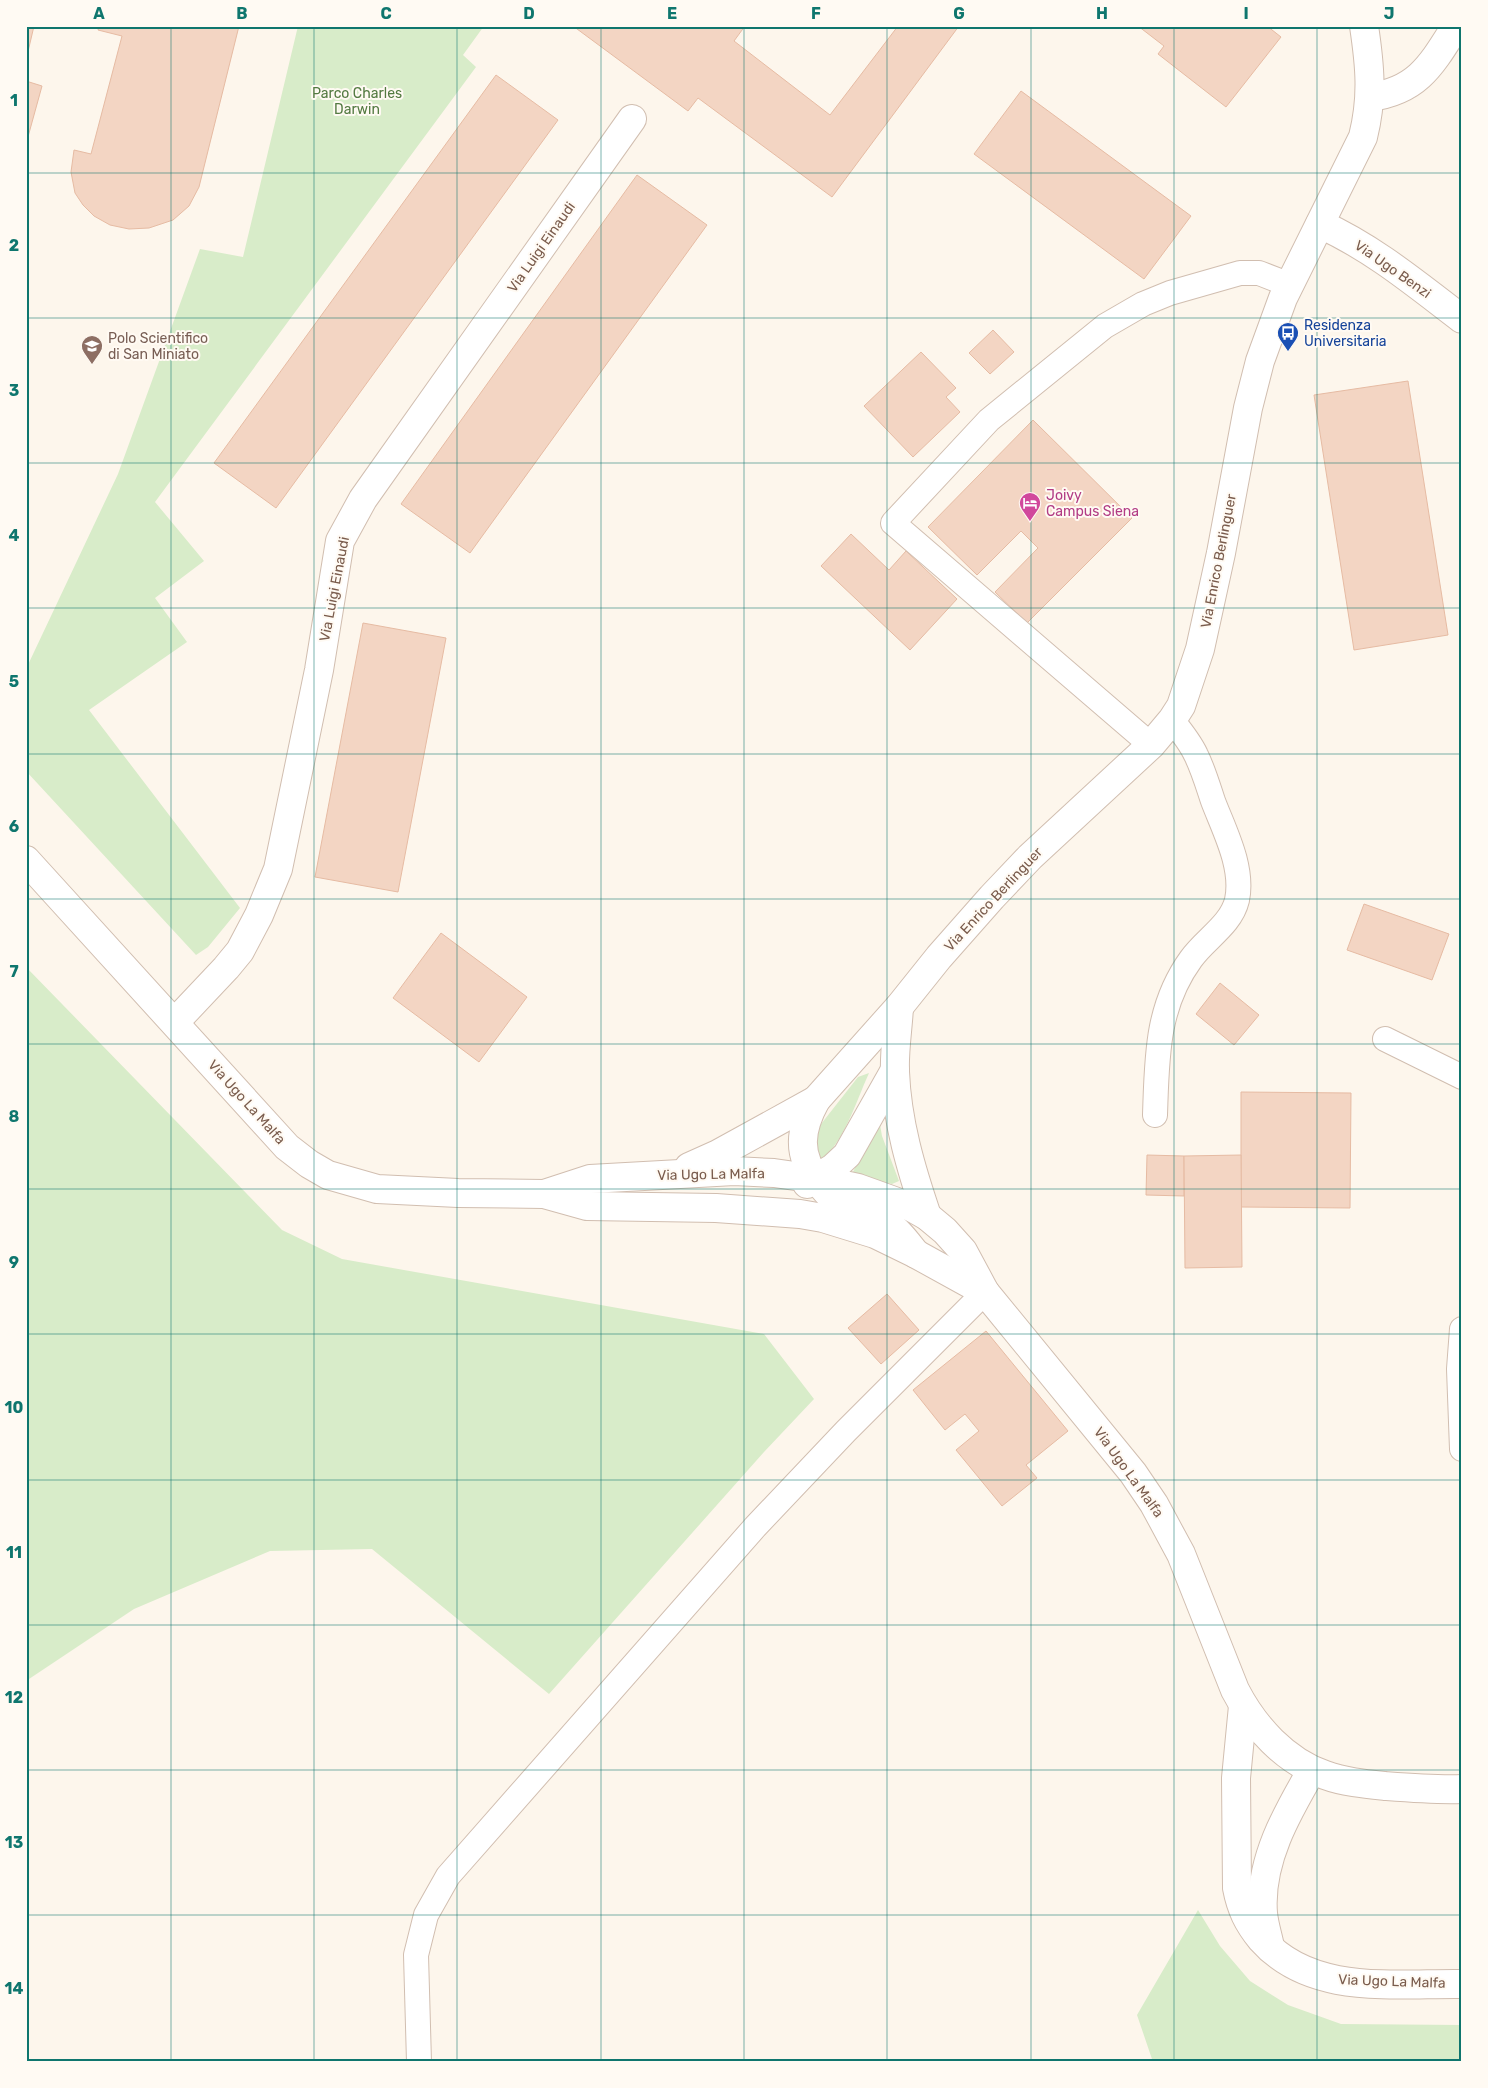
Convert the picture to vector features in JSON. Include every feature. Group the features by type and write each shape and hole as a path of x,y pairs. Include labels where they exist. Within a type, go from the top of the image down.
{"street":[{"name":"Via Enrico Berlinguer","path":"916,1254 887,1223 836,1200 816,1179 804,1158 803,1130 807,1116 816,1100 899,1007 958,934 1016,872 1151,745 1172,720 1188,691 1200,649 1254,385 1267,341 1290,285 1359,147 1365,126 1370,97 1370,70 1364,26"},
{"path":"1370,97 1398,91 1412,83 1428,67 1456,26"},
{"name":"Via Luigi Einaudi","path":"175,1022 240,951 259,915 278,869 319,670 336,560 340,541 346,527 362,499 632,119"},
{"name":"Via Ugo Benzi","path":"1320,224 1373,252 1462,320"},
{"name":"Via Ugo La Malfa","path":"26,860 287,1147 309,1164 328,1175 377,1189 458,1193 544,1194 587,1206 762,1210 823,1218 875,1234 985,1292"},
{"path":"899,1007 894,1070 905,1146 927,1216"},
{"path":"668,1207 684,1196 702,1189 780,1191 802,1187 816,1179 833,1168 846,1154 894,1070"},
{"name":"Via Enrico Berlinguer","path":"676,1173 718,1154 816,1100"},
{"name":"Via Ugo La Malfa","path":"544,1194 590,1179 676,1173 744,1171 816,1179 873,1193 911,1207 927,1216 945,1231 963,1251 985,1292 1133,1473 1154,1504 1181,1554 1227,1673 1242,1706 1258,1726 1285,1754 1325,1776 1352,1782 1407,1788 1462,1789"},
{"name":"Via Ugo La Malfa","path":"1242,1706 1236,1778 1237,1888 1246,1918 1270,1949 1295,1967 1328,1979 1368,1983 1462,1984"},
{"path":"1270,1949 1264,1915 1266,1876 1283,1822 1312,1770"}],"lane":[{"path":"1151,745 893,523 989,420 1105,326 1142,304 1170,293 1240,273 1260,273 1290,285"},
{"path":"1155,1115 1158,1048 1163,1016 1167,1004 1190,960 1228,919 1237,901 1238,892 1235,864 1230,845 1196,754 1184,734 1172,720"},
{"path":"1385,1039 1462,1077"},
{"path":"419,2062 416,1955 426,1915 448,1876 755,1527 846,1431 985,1292"},
{"path":"1462,1329 1459,1378 1462,1449"}],"green space":[{"name":"Parco Charles Darwin","path":"298,26 484,26 463,55 476,67 155,502 204,561 155,598 187,642 89,710 240,908 208,947 196,955 26,771 26,669 118,474 200,249 243,257"},
{"path":"26,967 282,1230 342,1259 764,1334 814,1399 764,1452 549,1694 372,1549 270,1551 134,1609 26,1681"},
{"path":"869,1073 842,1133 827,1155 818,1164 814,1133 858,1077"},
{"path":"879,1119 882,1136 899,1181 892,1184 852,1174"},
{"path":"1198,1910 1220,1946 1250,1981 1288,2005 1341,2024 1462,2025 1462,2062 1153,2062 1137,2015"}],"building":[{"path":"26,26 34,26 26,60"},
{"path":"99,26 239,26 199,187 189,206 173,220 149,228 129,229 110,225 94,216 75,193 71,172 74,150 91,154 122,36 98,30"},
{"path":"573,26 745,26 734,41 830,115 898,26 959,26 832,197 698,98 688,111"},
{"path":"1138,26 1267,26 1281,37 1226,107 1158,54 1164,46"},
{"path":"496,75 558,120 276,508 214,463"},
{"path":"26,81 42,86 26,144"},
{"path":"1021,91 1191,216 1144,279 974,154"},
{"path":"637,175 707,225 470,553 401,504"},
{"path":"993,330 1014,352 990,374 969,353"},
{"path":"921,352 956,388 946,397 960,412 913,457 864,406"},
{"path":"1408,381 1448,635 1354,650 1314,395"},
{"name":"Joivy Campus Siena","path":"1033,420 1132,518 1027,623 995,592 1038,548 1021,531 977,575 928,527"},
{"path":"851,534 889,570 906,551 957,599 910,650 821,566"},
{"path":"363,623 446,638 398,892 315,877"},
{"path":"1364,904 1449,934 1432,980 1347,950"},
{"path":"441,933 527,997 479,1062 393,998"},
{"path":"1220,983 1259,1015 1234,1045 1196,1014"},
{"path":"1241,1092 1351,1093 1350,1208 1241,1207"},
{"path":"1147,1155 1184,1156 1184,1196 1146,1195"},
{"path":"1241,1155 1242,1267 1185,1268 1184,1156"},
{"path":"887,1294 919,1330 881,1364 848,1328"},
{"path":"986,1331 1068,1431 1026,1465 1037,1478 1002,1506 956,1450 979,1431 965,1414 945,1430 913,1390"}],"place":[{"name":"Residenza Universitaria","path":"1288,352"},
{"name":"Polo Scientifico di San Miniato","path":"92,365"},
{"name":"Joivy Campus Siena","path":"1030,522"}]}
